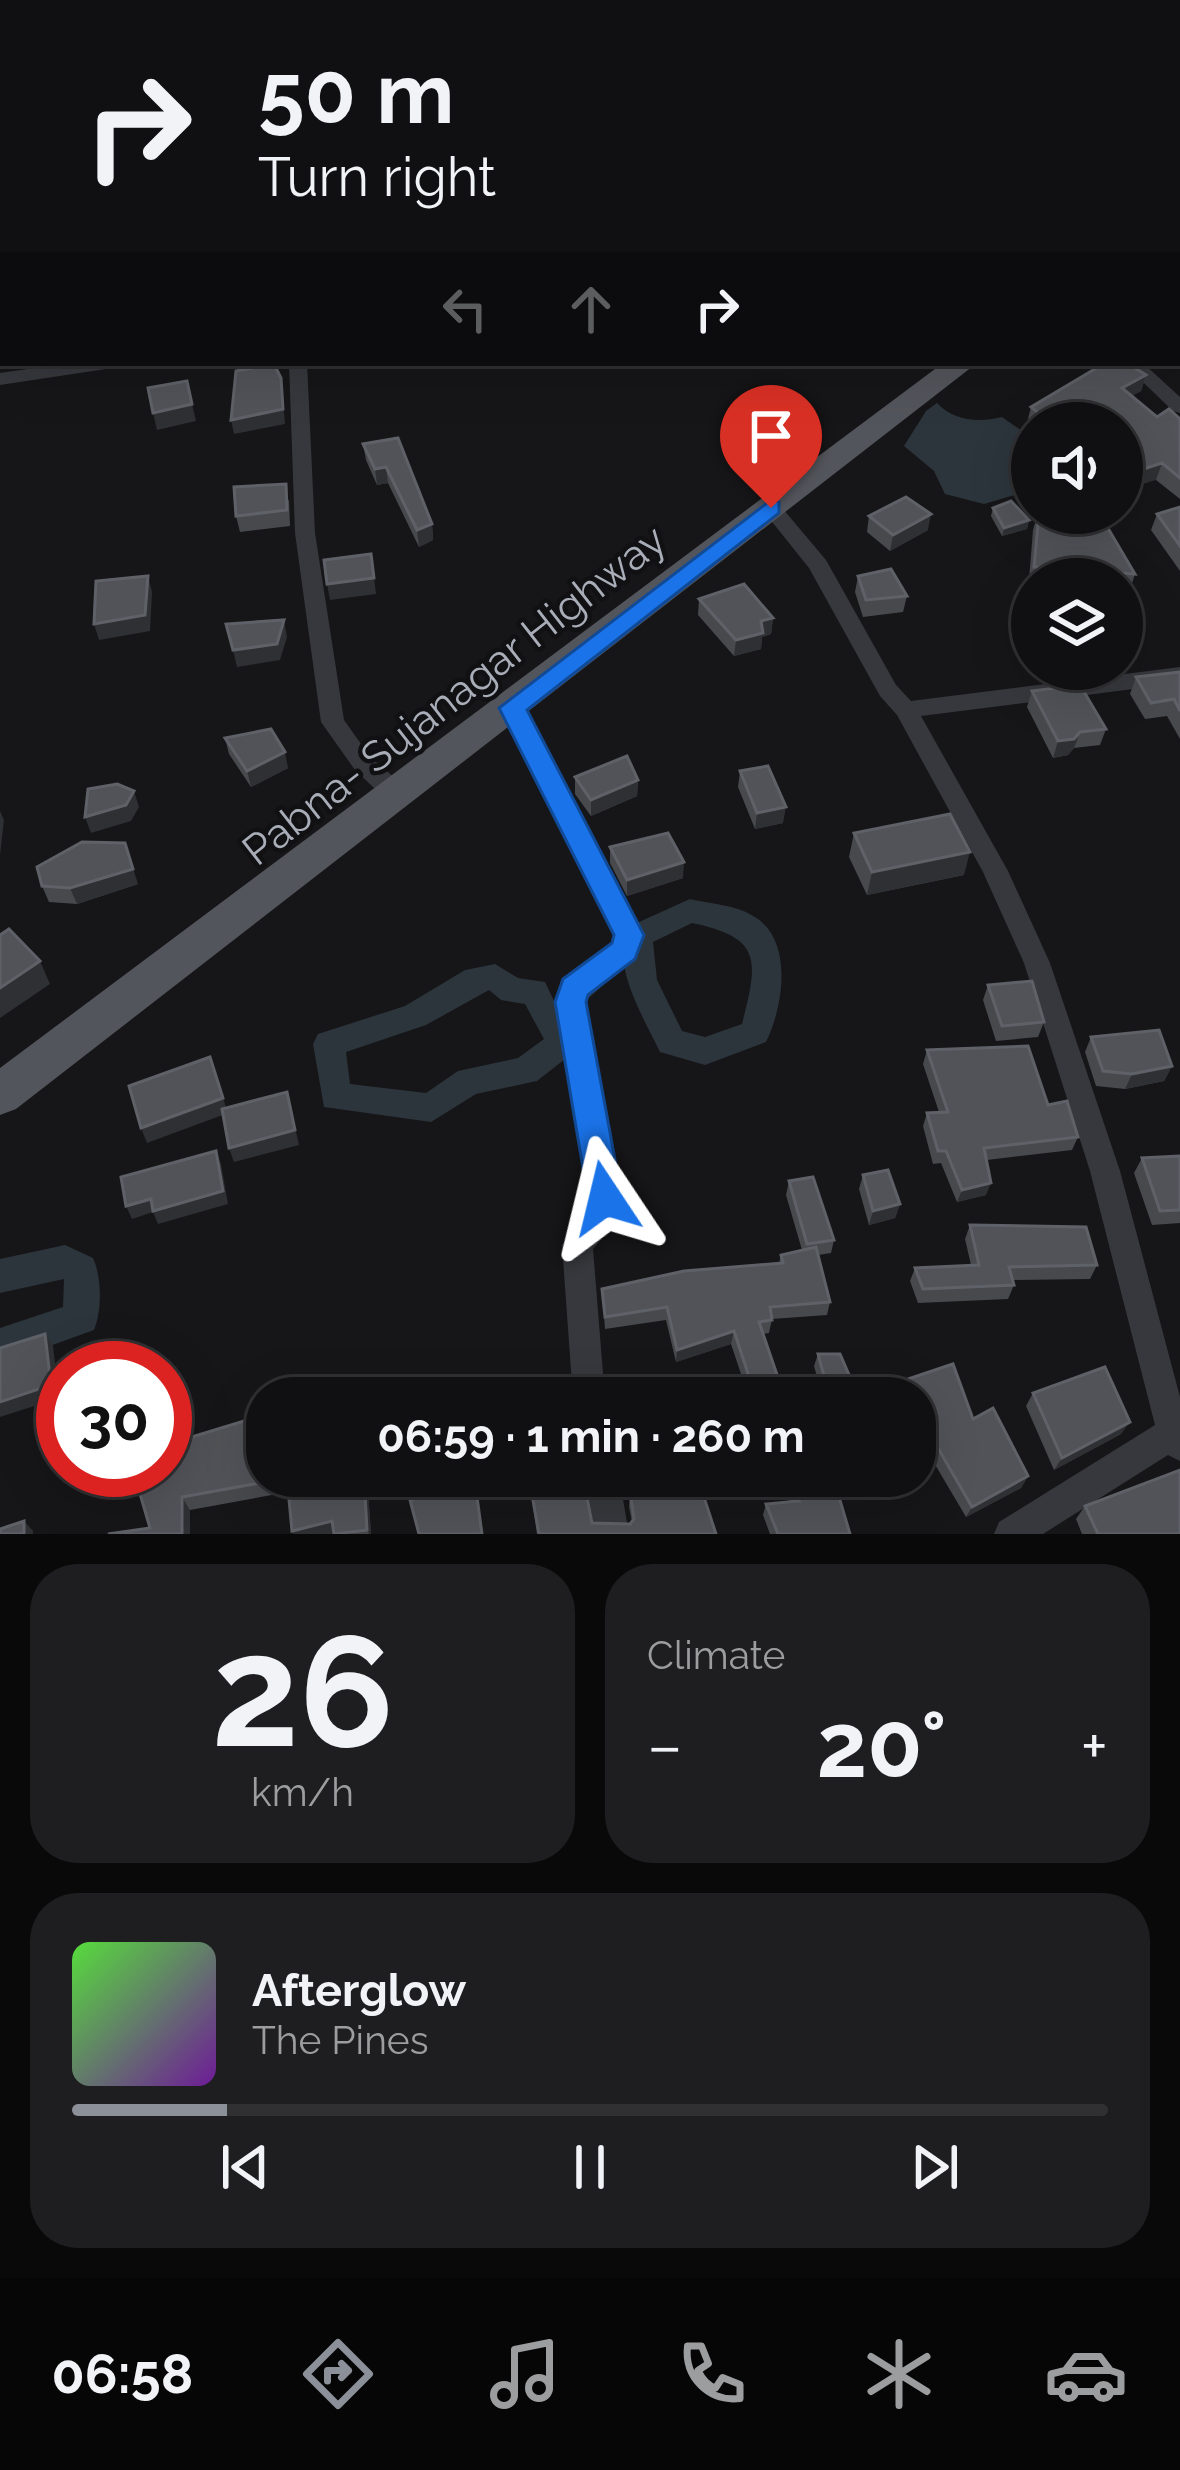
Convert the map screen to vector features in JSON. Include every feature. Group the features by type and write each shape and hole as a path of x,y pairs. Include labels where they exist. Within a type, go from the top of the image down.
{"main road":[{"name":"Pabna- Sujanagar Highway","path":"0,1095 958,366"}],"street":[{"path":"0,379 86,366"},
{"path":"298,366 304,533 333,722 363,764 398,795"},
{"path":"1135,366 1180,407"},
{"path":"771,508 818,565 888,690 906,710 995,872 1037,962 1105,1171 1177,1438 1010,1534"},
{"path":"906,710 1180,675"},
{"path":"512,708 629,935 625,950 574,988 570,1002 605,1198 602,1215 577,1245 588,1377"},
{"path":"606,1497 612,1534"}],"shaded area":[{"path":"937,403 967,419 1002,417 1011,423 1011,496 984,504 945,494 934,471 904,446 926,411"}],"building":[{"path":"275,366 281,378 283,409 231,420 236,371"},
{"path":"1100,366 1132,366 1146,375 1122,388 1139,402 1039,402"},
{"path":"187,381 192,404 153,413 148,388"},
{"path":"1143,405 1157,417 1169,409 1180,419 1180,478 1162,463 1143,469"},
{"path":"398,438 432,524 417,530 386,467 375,469 363,444"},
{"path":"286,484 287,510 236,516 234,487"},
{"path":"906,497 931,514 893,535 869,516"},
{"path":"1011,501 1011,526 1004,528 993,508"},
{"path":"1180,507 1180,546 1157,514"},
{"path":"1037,534 1111,534 1126,558 1035,558"},
{"path":"371,554 374,578 327,584 324,560"},
{"path":"891,569 907,596 866,600 858,576"},
{"path":"148,576 145,615 94,624 96,581"},
{"path":"744,584 773,618 761,621 763,633 736,640 699,599"},
{"path":"284,620 277,644 233,650 226,624"},
{"path":"1180,672 1180,711 1174,699 1151,703 1143,689 1143,676"},
{"path":"1083,690 1106,729 1058,741 1032,691"},
{"path":"271,729 285,752 247,771 225,738"},
{"path":"627,756 638,780 591,800 575,777"},
{"path":"768,766 786,807 757,813 740,771"},
{"path":"117,784 134,791 126,805 85,817 88,789"},
{"path":"950,814 970,852 872,872 854,833"},
{"path":"668,833 684,862 627,880 610,847"},
{"path":"82,842 125,843 133,869 70,888 42,886 37,867"},
{"path":"9,929 40,961 0,988 0,935"},
{"path":"1032,981 1044,1022 1002,1026 988,985"},
{"path":"1159,1030 1172,1066 1132,1074 1103,1071 1091,1037"},
{"path":"1028,1046 1048,1105 1067,1101 1078,1137 984,1148 991,1183 962,1190 946,1151 938,1151 927,1113 948,1112 927,1050"},
{"path":"210,1057 223,1098 141,1128 129,1086"},
{"path":"287,1092 295,1130 229,1148 222,1109"},
{"path":"216,1151 223,1191 153,1211 151,1199 126,1206 121,1177"},
{"path":"1180,1156 1180,1210 1160,1211 1142,1158"},
{"path":"888,1170 900,1204 873,1211 863,1175"},
{"path":"813,1177 834,1240 807,1244 789,1181"},
{"path":"970,1225 1086,1227 1097,1265 1009,1267 1014,1285 923,1289 915,1268 979,1265"},
{"path":"816,1247 830,1302 770,1307 772,1320 759,1322 778,1377 749,1377 734,1331 677,1350 667,1307 605,1317 602,1289 684,1271 783,1263 781,1255"},
{"path":"45,1334 46,1341 36,1341 36,1390 0,1402 0,1348"},
{"path":"818,1354 840,1354 850,1377 824,1377"},
{"path":"953,1364 973,1419 993,1408 1028,1476 972,1507 936,1445 936,1377 914,1377"},
{"path":"1105,1367 1130,1422 1062,1458 1033,1393"},
{"path":"246,1420 246,1485 192,1495 192,1437"},
{"path":"1180,1470 1180,1534 1098,1534 1085,1506"},
{"path":"141,1497 182,1497 182,1534 108,1534 150,1528"},
{"path":"289,1497 365,1497 367,1530 334,1534 332,1521 292,1531"},
{"path":"477,1497 482,1534 419,1534 410,1500"},
{"path":"532,1497 587,1497 592,1523 630,1524 634,1519 631,1497 704,1497 716,1534 539,1534"},
{"path":"797,1497 839,1497 850,1534 778,1534 766,1504 799,1501"},
{"path":"24,1521 24,1534 0,1534 0,1529"}],"waterway":[{"path":"690,911 746,926 756,935 765,961 755,1033 705,1051 671,1042 642,980 638,936 690,911"},
{"path":"495,977 512,991 534,991 551,1027 568,1039 526,1071 469,1081 431,1108 335,1097 329,1044 415,1016 476,979 495,977"},
{"path":"0,1276 65,1262 81,1270 81,1318 0,1346"}],"route":[{"path":"605,1198 570,1002 574,988 625,950 629,935 512,708 771,508"}]}
